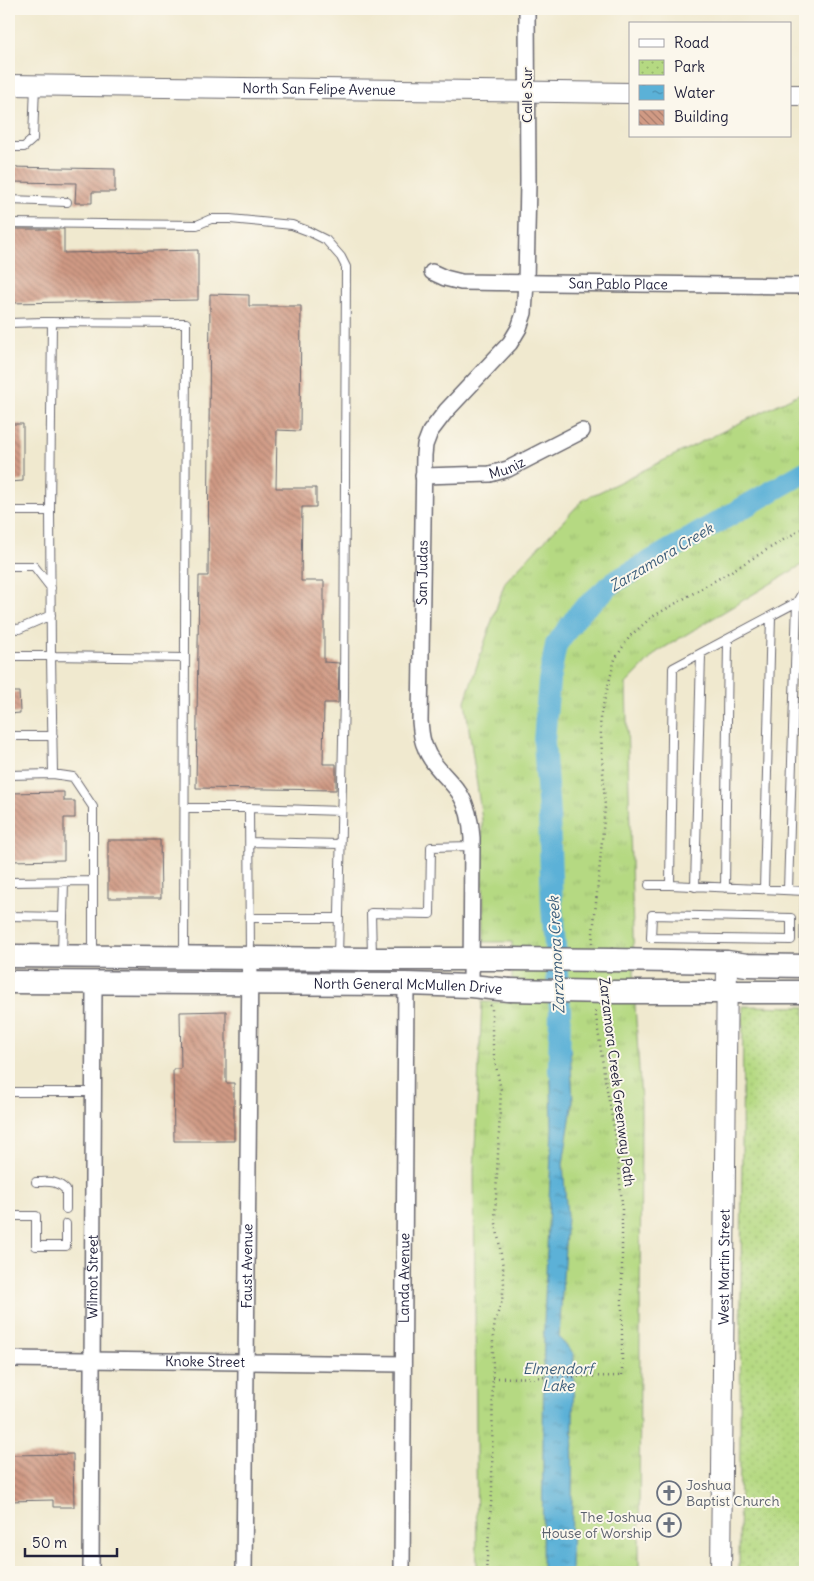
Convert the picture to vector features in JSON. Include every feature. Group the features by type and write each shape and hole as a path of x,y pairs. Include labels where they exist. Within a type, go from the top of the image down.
{"main road":[{"name":"North General McMullen Drive","path":"9,956 613,960 727,962 747,965 804,966"},
{"name":"North General McMullen Drive","path":"9,982 406,984 478,994 509,990 603,996 805,992"}],"street":[{"name":"Calle Sur","path":"527,9 528,182"},
{"name":"North San Felipe Avenue","path":"9,85 629,93"},
{"path":"792,95 805,95"},
{"name":"San Judas","path":"478,994 471,959 471,821 460,794 425,749 420,721 423,476 425,445 430,432 446,411 515,335 524,313 528,182"},
{"name":"San Pablo Place","path":"432,272 461,282 805,286"},
{"name":"Muniz","path":"423,476 490,474 499,472 582,431"},
{"name":"Faust Avenue","path":"244,1572 250,958"},
{"name":"West Martin Street","path":"721,1572 727,962"},
{"name":"Wilmot Street","path":"91,1572 94,983"},
{"name":"Landa Avenue","path":"402,1572 406,984"},
{"name":"Knoke Street","path":"9,1359 403,1364"}],"lane":[{"path":"9,147 24,147 33,139 35,86"},
{"path":"9,200 67,202"},
{"path":"9,223 197,225 211,219 292,225 326,240 341,257 346,267 344,697 338,959"},
{"path":"52,322 50,511 53,774"},
{"path":"9,323 186,323 184,958"},
{"path":"9,511 50,511"},
{"path":"9,566 34,566 51,588"},
{"path":"789,890 798,602 805,588"},
{"path":"670,886 673,668 798,602"},
{"path":"9,628 19,629 51,615"},
{"path":"764,889 770,616"},
{"path":"724,888 728,639"},
{"path":"694,886 701,654"},
{"path":"9,656 185,658"},
{"path":"9,736 53,736"},
{"path":"9,775 53,774 73,777 93,807 93,957"},
{"path":"185,808 341,811"},
{"path":"249,808 250,958"},
{"path":"250,842 340,844"},
{"path":"372,959 371,913 430,914 431,847 472,846"},
{"path":"9,882 93,880"},
{"path":"62,956 64,881"},
{"path":"649,885 805,891 804,966"},
{"path":"652,915 791,918 791,935 790,940 651,938 652,915"},
{"path":"9,916 63,917"},
{"path":"250,918 338,918"},
{"path":"791,935 804,937"},
{"path":"9,1092 92,1092"},
{"path":"36,1182 60,1184 66,1190 66,1210"},
{"path":"9,1216 36,1216 36,1246 66,1246 66,1224"}],"path":[{"path":"591,945 604,807 600,717 615,659 630,636 652,617 805,527"},
{"path":"478,994 492,1007 494,1056 501,1090 495,1208 504,1284 493,1337 492,1492 486,1572"},
{"name":"Zarzamora Creek Greenway Path","path":"493,1378 622,1376 622,1203 614,1132 597,1028 603,996"}],"green space":[{"path":"805,391 805,563 657,652 626,684 635,1004 641,1102 639,1572 477,1572 474,1170 482,1002 512,1002 512,942 484,942 482,820 465,701 505,582 583,500"},
{"path":"743,1006 805,1007 805,1572 739,1572"}],"water":[{"name":"Elmendorf Lake","path":"559,1042 570,1046 573,1101 563,1164 567,1217 559,1338 574,1354 571,1572 542,1572 544,1322 552,1128 550,1043"}],"building":[{"path":"9,167 115,169 115,192 92,192 92,203 75,203 76,183 9,182"},
{"path":"9,229 64,229 64,253 198,250 198,300 9,303"},
{"path":"210,294 249,295 249,306 301,306 300,431 277,430 276,488 316,488 316,507 302,507 301,581 324,581 324,662 339,663 338,703 324,703 323,764 336,764 336,790 196,788 199,576 208,576"},
{"path":"9,424 23,424 23,481 9,482"},
{"path":"9,692 19,692 20,713 9,714"},
{"path":"64,792 64,801 75,801 75,818 64,818 64,860 9,861 9,793"},
{"path":"108,840 160,840 161,898 108,898"},
{"path":"226,1011 226,1083 234,1083 234,1141 174,1141 173,1069 181,1069 180,1012"},
{"path":"73,1454 74,1507 53,1507 53,1500 9,1501 9,1455"}],"waterway":[{"name":"Zarzamora Creek","path":"559,1071 560,1010 552,907 544,741 549,681 556,645 580,612 614,582 805,472"}],"place":[{"name":"Joshua Baptist Church","path":"669,1493"},
{"name":"The Joshua House of Worship","path":"669,1525"}]}
